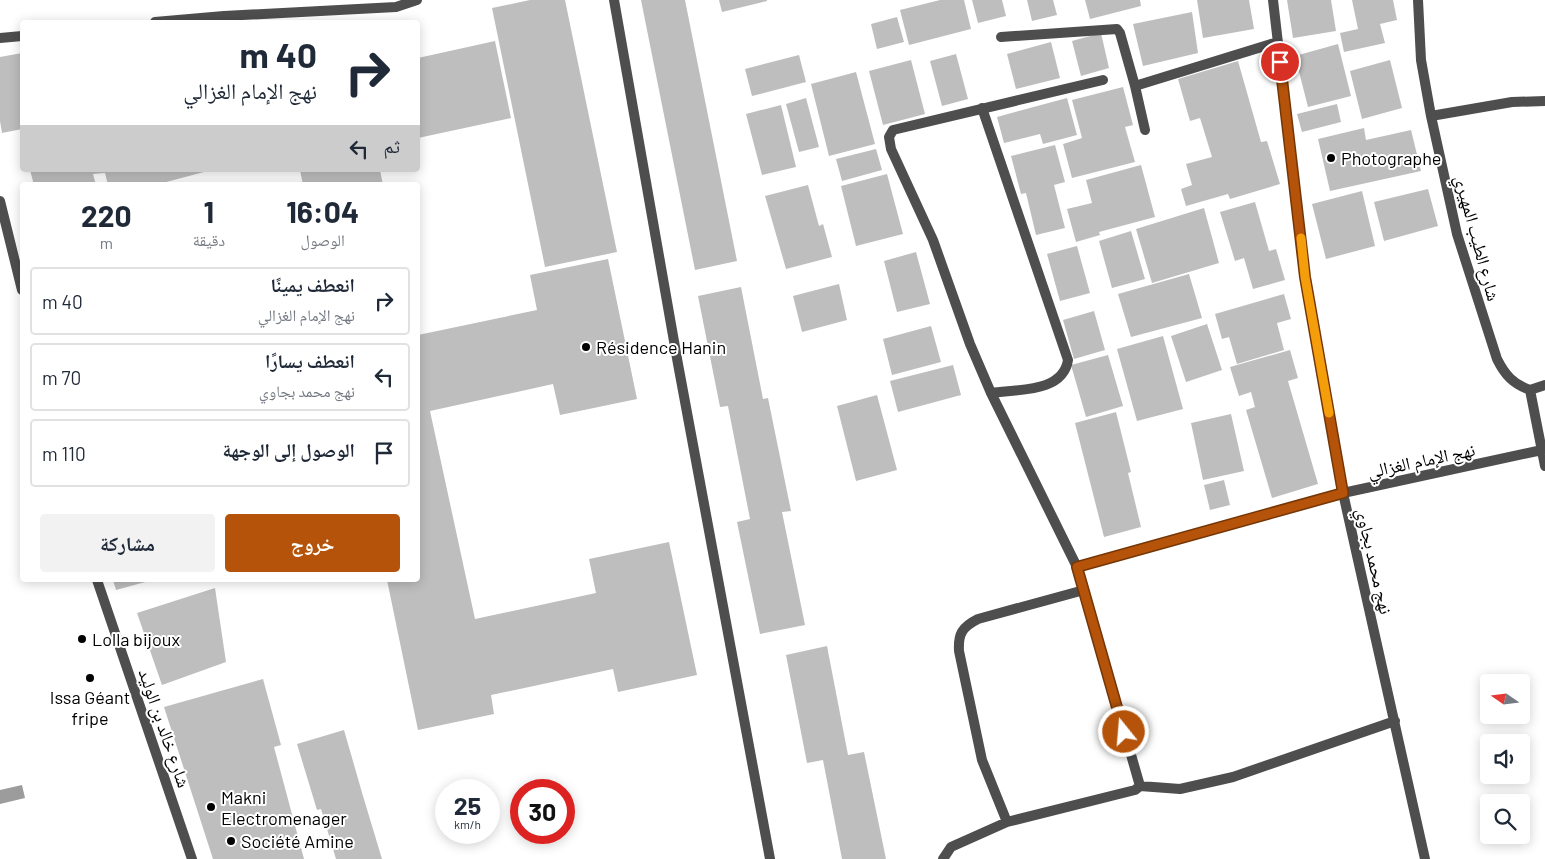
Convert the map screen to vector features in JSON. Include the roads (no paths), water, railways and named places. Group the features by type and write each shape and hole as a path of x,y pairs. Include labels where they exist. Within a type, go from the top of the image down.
{"street":[{"path":"178,20 396,7 417,0"},
{"path":"614,0 680,374 770,859"},
{"name":"نهج محمد بجاوي","path":"1273,0 1305,277 1343,493 1425,859"},
{"name":"شارع الطيب المهيري","path":"1418,0 1421,60 1431,116 1457,234 1497,359 1506,376 1519,386 1530,390"},
{"path":"1001,37 1117,29 1135,86 1145,130"},
{"path":"0,38 20,36"},
{"path":"1135,86 1278,42"},
{"path":"1103,80 893,130 889,137 891,149 933,240 970,344 991,393 1077,567 1107,678 1140,786"},
{"path":"1431,116 1512,102 1545,101"},
{"path":"982,108 1068,360 1067,368 1060,379 1048,385 991,393"},
{"path":"0,200 20,282"},
{"path":"1545,385 1530,390 1545,466"},
{"name":"نهج الإمام الغزالي","path":"1077,567 1343,493 1542,450"},
{"name":"شارع خالد بن الوليد","path":"98,582 192,859"},
{"path":"1007,822 982,760 959,651 960,633 965,625 978,619 1084,590"},
{"path":"943,859 951,847 1007,822 1135,790 1140,786 1180,788 1233,777 1395,721"}],"place":[{"name":"Photographe","path":"1331,158"},
{"name":"Résidence Hanin","path":"586,347"},
{"name":"Lolla bijoux","path":"82,639"},
{"name":"Issa Géant fripe","path":"90,678"},
{"name":"Makni Electromenager","path":"211,807"},
{"name":"Société Amine","path":"231,841"}]}
